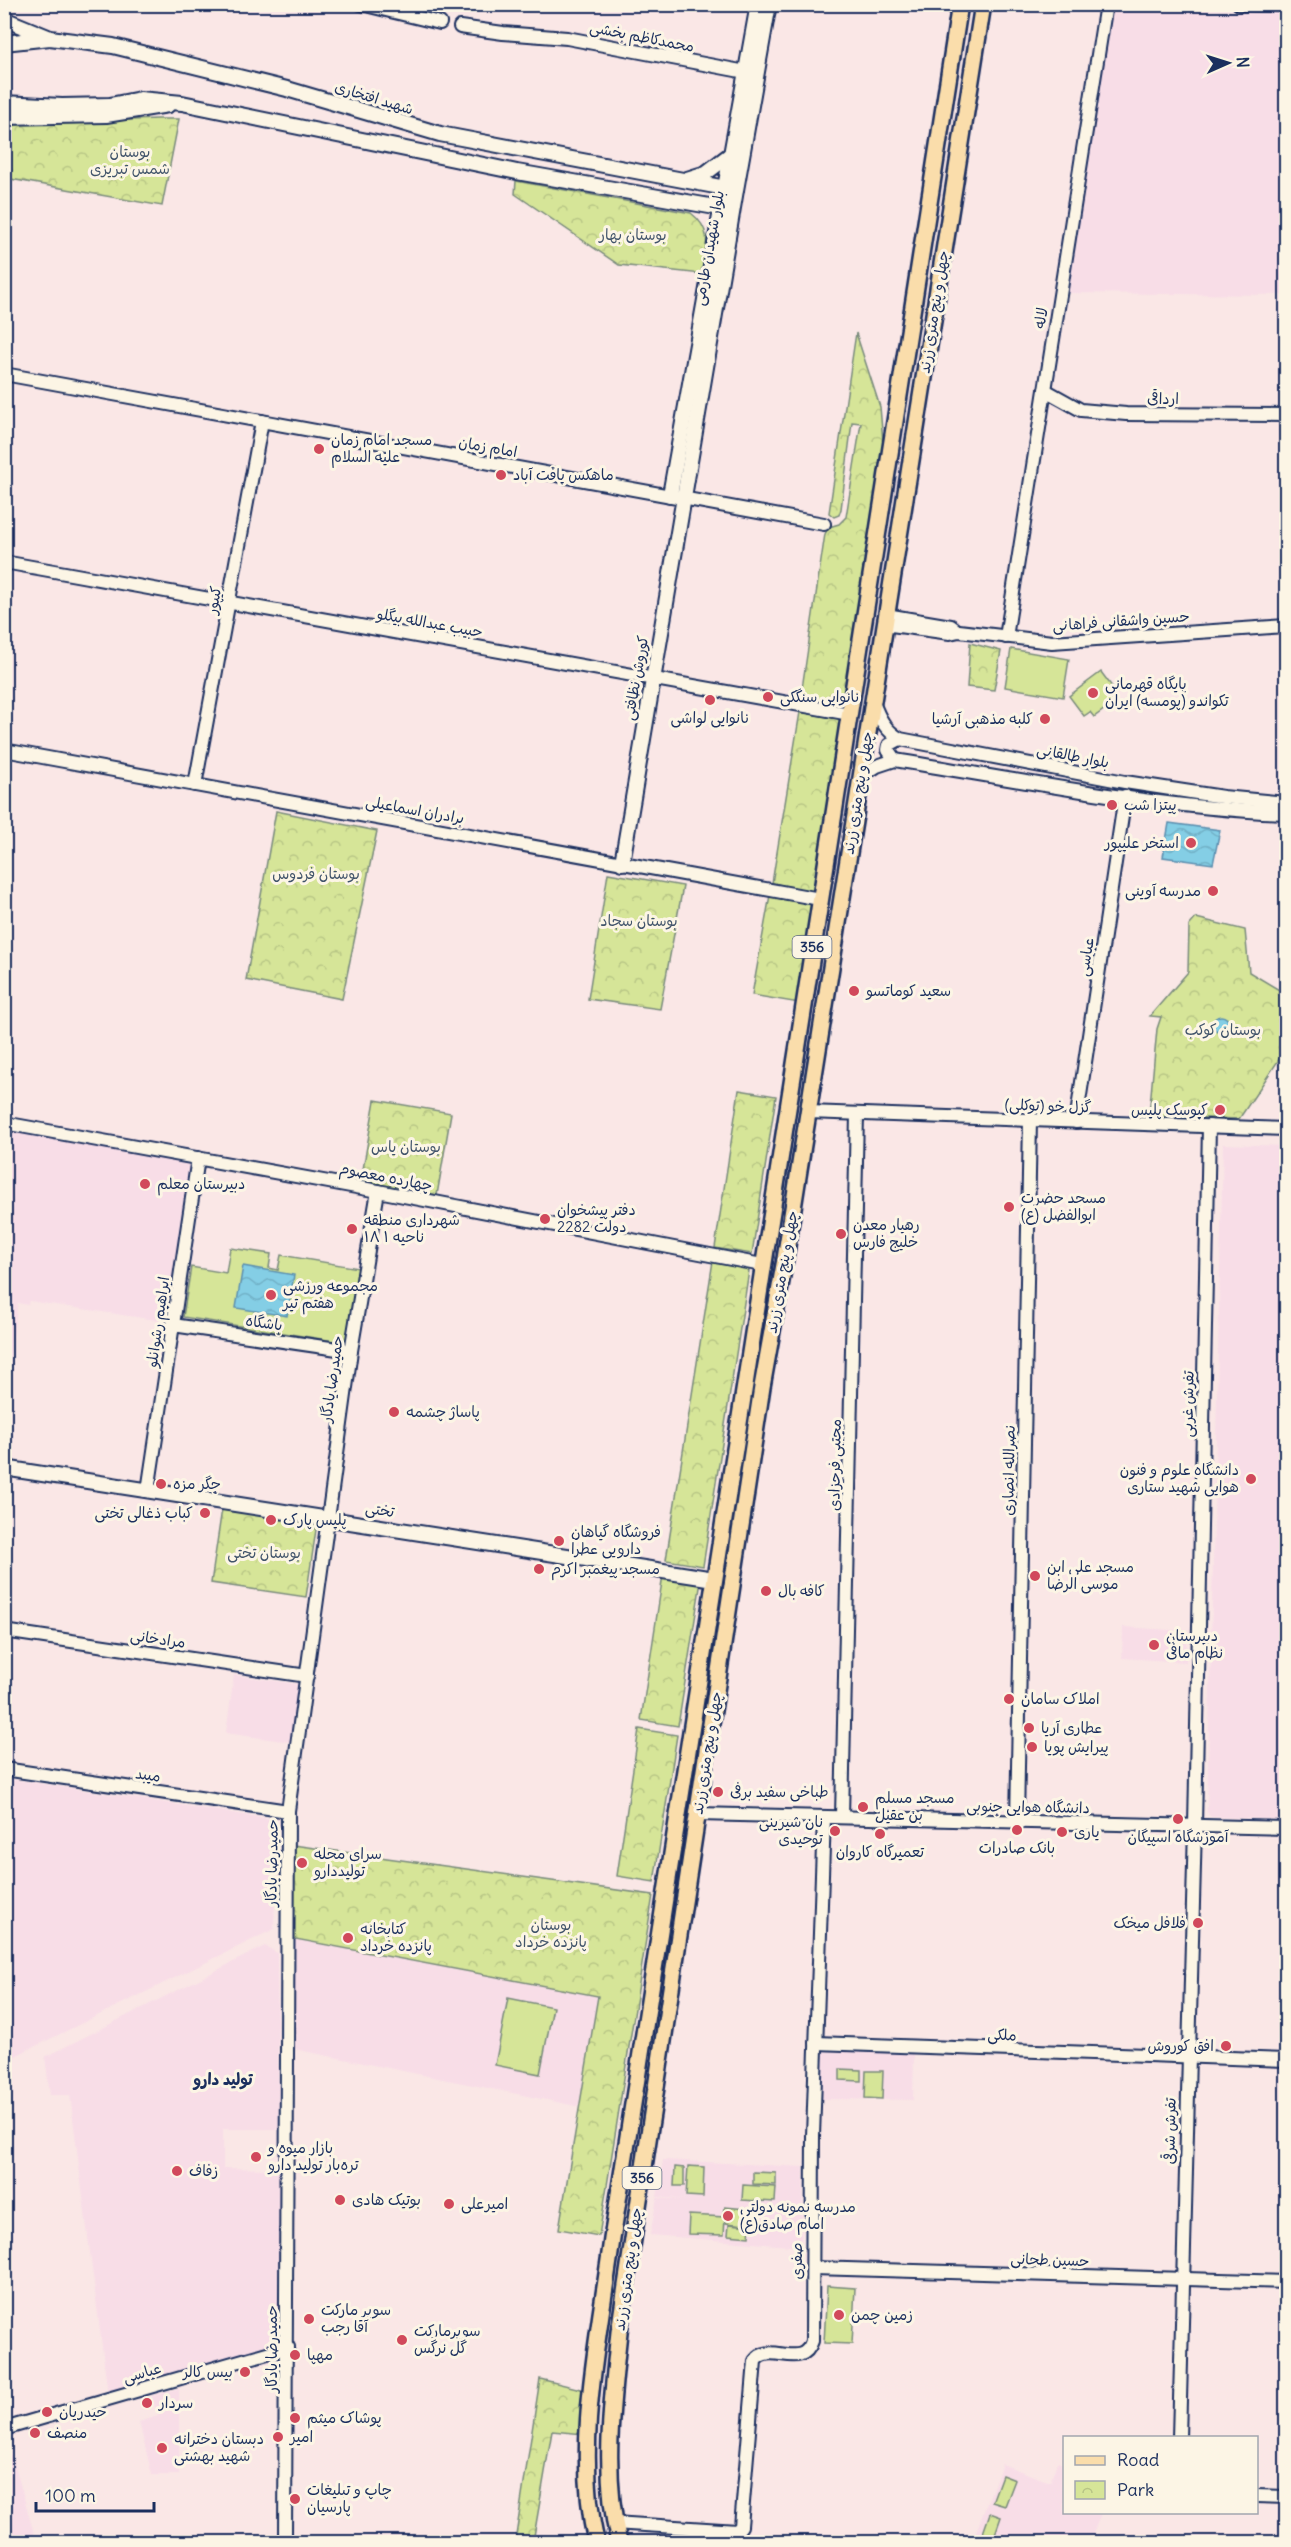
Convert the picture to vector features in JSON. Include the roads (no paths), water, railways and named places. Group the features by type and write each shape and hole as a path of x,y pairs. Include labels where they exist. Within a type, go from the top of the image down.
{"main road":[{"name":"بلوار شهیدان طارمی","path":"729,189 731,154 758,4"},
{"name":"بلوار شهیدان طارمی","path":"677,497 729,189 769,4"},
{"name":"چهل و پنج متری زرند","path":"596,2542 588,2475 592,2387 619,2195 960,4"},
{"name":"چهل و پنج متری زرند","path":"618,2542 614,2523 609,2430 619,2332 762,1387 808,1112 982,4"},
{"path":"4,19 50,38"},
{"name":"شهید افتخاری","path":"4,43 50,38 113,46 276,86 440,134 729,189"},
{"path":"4,93 38,105"},
{"path":"4,103 110,105 140,99 182,103 517,172 726,209"},
{"path":"4,117 106,115 182,103"},
{"path":"683,180 706,173 731,154"},
{"name":"کوروش نظافتی","path":"622,863 653,678 677,497"},
{"path":"874,549 876,566 880,573 884,574 889,570 894,558"},
{"path":"864,616 885,620"},
{"name":"تختی","path":"4,1468 714,1579"},
{"path":"687,1761 691,1769 695,1771 700,1771 706,1764"},
{"path":"679,1814 698,1814"},
{"path":"670,1868 681,1860 686,1864 688,1877"}],"street":[{"path":"361,4 440,23"},
{"name":"لاله","path":"1006,637 1106,4"},
{"path":"1239,4 1287,5"},
{"name":"محمدکاظم بخشی","path":"460,27 567,38 746,72"},
{"name":"امام زمان","path":"4,374 824,524"},
{"name":"ارداقی","path":"1045,390 1081,410 1126,414 1287,415"},
{"name":"کیپور","path":"195,785 262,421"},
{"name":"حبیب عبدالله بیگلو","path":"4,562 850,714"},
{"name":"حسین واشقانی فراهانی","path":"885,620 950,633 959,631 1052,642 1287,626"},
{"path":"860,777 877,766 895,760 888,750 890,745 900,739 889,732 880,719 873,702"},
{"name":"بلوار طالقانی","path":"900,739 1287,813"},
{"name":"برادران اسماعیلی","path":"4,750 820,899"},
{"name":"بلوار طالقانی","path":"895,760 1125,796 1257,807 1287,803"},
{"name":"عباسی","path":"1076,1122 1125,796"},
{"name":"گزل خو (توکلی)","path":"808,1112 1287,1129"},
{"name":"مجتبی فرحزادی","path":"842,1817 857,1114"},
{"name":"نصرالله انصاری","path":"1017,1821 1030,1120"},
{"name":"چهارده معصوم","path":"4,1123 378,1191 762,1265"},
{"name":"تفرش غربی","path":"1195,1826 1209,1126"},
{"name":"ابراهیم رشوانلو","path":"148,1491 198,1158"},
{"name":"حمیدرضا یادگار","path":"285,2542 288,2347 286,1932 288,1811 351,1351 378,1191"},
{"name":"باشگاه","path":"173,1325 351,1351"},
{"name":"مرادخانی","path":"4,1631 307,1676"},
{"name":"میبد","path":"4,1769 288,1811"},
{"name":"دانشگاه هوایی جنوبی","path":"698,1814 1287,1828"},
{"name":"صفری","path":"614,2523 732,2532 741,2526 754,2361 758,2356 765,2354 803,2355 809,2351 812,2341 816,2043 824,1817"},
{"name":"تفرش شرقی","path":"1179,2436 1187,2057 1195,1826"},
{"name":"ملکی","path":"816,2043 1287,2060"},
{"name":"حسین طحانی","path":"813,2268 1287,2282"},
{"name":"عباسی","path":"4,2429 288,2347"},
{"path":"1258,2496 1287,2497"}],"water":[{"name":"استخر علیپور","path":"1169,823 1220,830 1213,864 1163,857"},
{"path":"1221,1016 1227,1018 1229,1024 1227,1030 1221,1032 1215,1030 1213,1024 1215,1018"},
{"path":"243,1266 294,1275 287,1316 236,1308"}],"place":[{"name":"مسجد امام زمان علیه السلام","path":"319,449"},
{"name":"ماهکس یافت آباد","path":"501,475"},
{"name":"پایگاه قهرمانی تکواندو (پومسه) ایران","path":"1093,693"},
{"name":"نانوایی سنگکی","path":"768,697"},
{"name":"نانوایی لواشی","path":"710,700"},
{"name":"کلبه مذهبی آرشیا","path":"1045,719"},
{"name":"پیتزا شب","path":"1112,805"},
{"name":"استخر علیپور","path":"1191,843"},
{"name":"مدرسه آوینی","path":"1213,891"},
{"name":"سعید کوماتسو","path":"854,991"},
{"name":"کیوسک پلیس","path":"1220,1110"},
{"name":"دبیرستان معلم","path":"145,1184"},
{"name":"مسجد حضرت ابوالفضل (ع)","path":"1009,1207"},
{"name":"دفتر پیشخوان دولت 2282","path":"545,1219"},
{"name":"شهرداری منطقه ۱۸ ناحیه ۱","path":"352,1229"},
{"name":"رهیار معدن خلیج فارس","path":"841,1234"},
{"name":"مجموعه ورزشی هفتم تیر","path":"271,1295"},
{"name":"پاساژ چشمه","path":"394,1412"},
{"name":"دانشگاه علوم و فنون هوایی شهید ستاری","path":"1251,1479"},
{"name":"جگر مزه","path":"161,1484"},
{"name":"کباب ذغالی تختی","path":"205,1513"},
{"name":"پلیس پارک","path":"271,1520"},
{"name":"فروشگاه گیاهان دارویی عطرا","path":"559,1541"},
{"name":"مسجد پیغمبر اکرم","path":"539,1569"},
{"name":"مسجد علی ابن موسی الرضا","path":"1035,1576"},
{"name":"کافه بال","path":"766,1591"},
{"name":"دبیرستان نظام مافی","path":"1154,1645"},
{"name":"املاک سامان","path":"1009,1699"},
{"name":"عطاری آریا","path":"1029,1728"},
{"name":"پیرایش پویا","path":"1032,1747"},
{"name":"طباخی سفید برفی","path":"718,1792"},
{"name":"مسجد مسلم بن عقیل","path":"863,1807"},
{"name":"آموزشگاه اسپیگان","path":"1178,1819"},
{"name":"بانک صادرات","path":"1017,1830"},
{"name":"نان شیرینی توحیدی","path":"835,1831"},
{"name":"یاری","path":"1062,1832"},
{"name":"تعمیرگاه کاروان","path":"880,1834"},
{"name":"سرای محله تولیددارو","path":"302,1863"},
{"name":"فلافل میخک","path":"1198,1923"},
{"name":"کتابخانه پانزده خرداد","path":"348,1938"},
{"name":"افق کوروش","path":"1226,2046"},
{"name":"بازار میوه و تره‌بار تولید دارو","path":"256,2157"},
{"name":"زفاف","path":"177,2171"},
{"name":"بوتیک هادی","path":"340,2200"},
{"name":"امیرعلی","path":"449,2204"},
{"name":"مدرسه نمونه دولتی امام صادق(ع)","path":"728,2216"},
{"name":"زمین چمن","path":"839,2315"},
{"name":"سوپر مارکت آقا رجب","path":"309,2319"},
{"name":"سوپرمارکت گل نرگس","path":"402,2340"},
{"name":"مهپا","path":"295,2355"},
{"name":"بیس کالر","path":"245,2372"},
{"name":"سردار","path":"147,2403"},
{"name":"حیدریان","path":"47,2412"},
{"name":"پوشاک میثم","path":"295,2418"},
{"name":"منصف","path":"35,2433"},
{"name":"امیر","path":"278,2437"},
{"name":"دبستان دخترانه شهید بهشتی","path":"162,2448"},
{"name":"چاپ و تبلیغات پارسیان","path":"295,2499"}],"district":[{"name":"تولید دارو","path":"223,2079"}],"park label":[{"name":"بوستان شمس تبریزی","path":"130,160"},
{"name":"بوستان بهار","path":"633,235"},
{"name":"بوستان فردوس","path":"316,874"},
{"name":"بوستان سجاد","path":"639,921"},
{"name":"بوستان کوکب","path":"1223,1030"},
{"name":"بوستان یاس","path":"406,1147"},
{"name":"بوستان تختی","path":"264,1553"},
{"name":"بوستان پانزده خرداد","path":"551,1934"}]}
